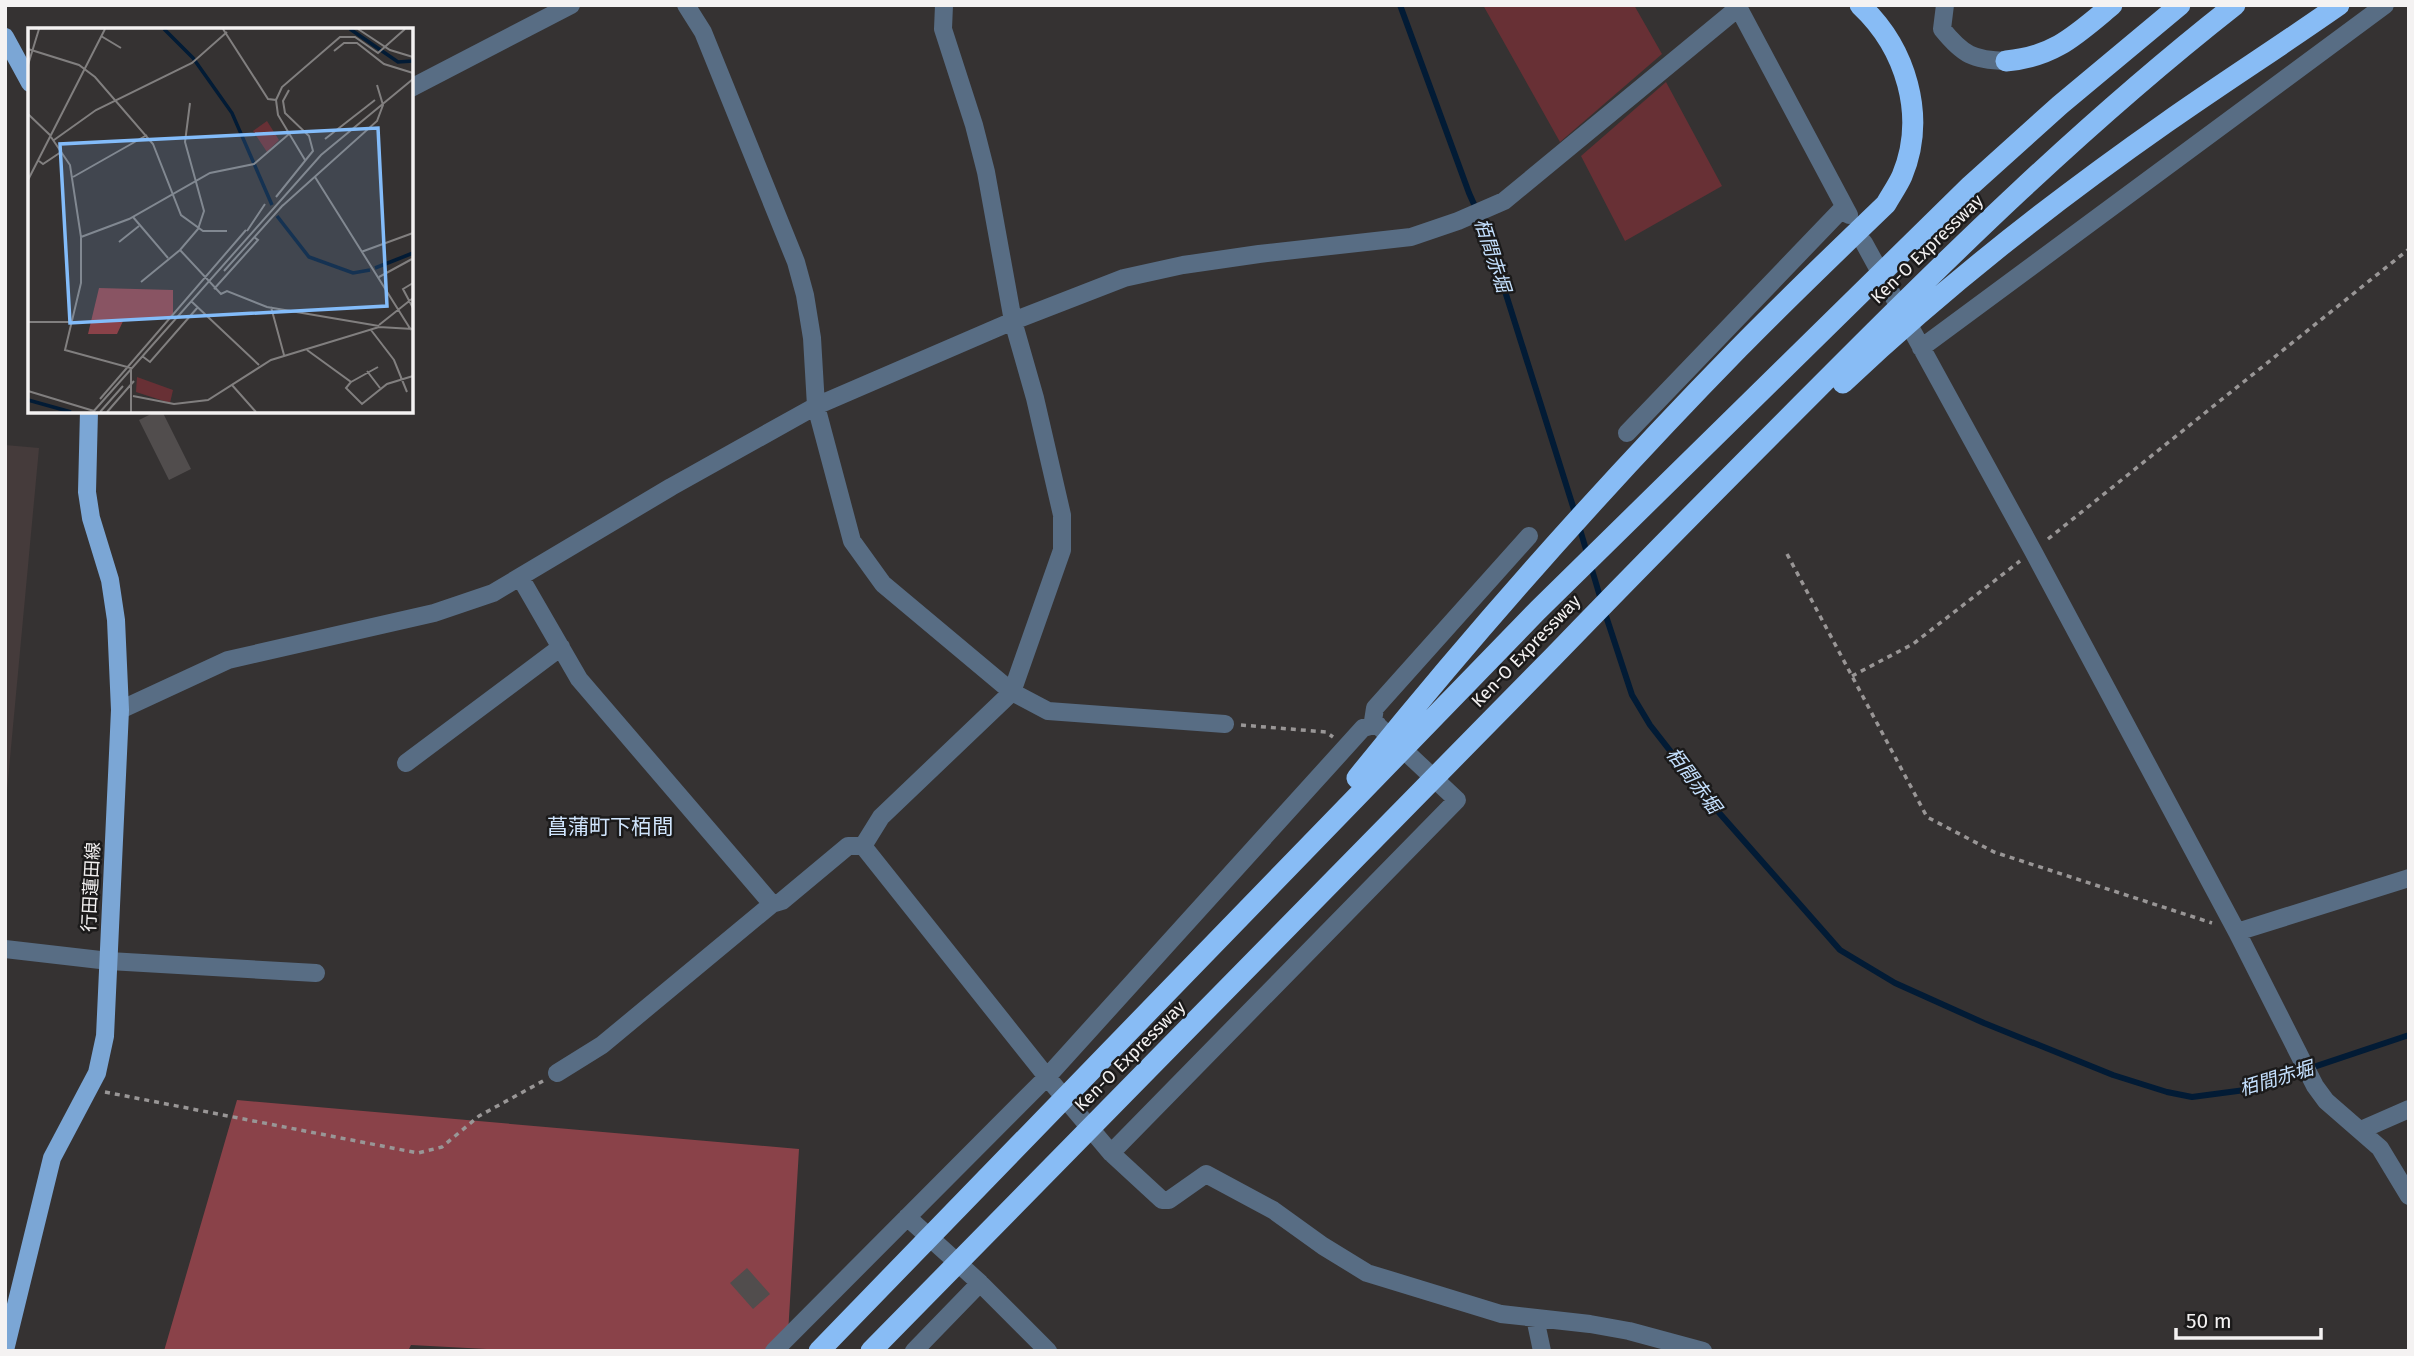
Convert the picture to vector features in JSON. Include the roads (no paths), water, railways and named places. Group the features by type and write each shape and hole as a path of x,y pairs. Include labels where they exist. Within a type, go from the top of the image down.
{"highway":[{"path":"1272,883 1469,642 1551,548 1739,348 1885,204 1902,176 1909,153 1912,127 1910,96 1902,62 1887,35 1860,5"},
{"path":"2006,61 2024,60 2049,52 2076,35 2112,5"},
{"name":"Ken-O Expressway","path":"819,1351 1538,610 1970,186 2060,105 2180,5"},
{"name":"Ken-O Expressway","path":"871,1351 1635,572 1948,258 2083,133 2235,5"},
{"path":"1635,572 1723,496 1882,345 2020,231 2166,122 2339,5"}],"main road":[{"path":"8,48 28,80"},
{"name":"行田蓮田線","path":"5,1350 52,1158 89,1089 102,1057 120,710 119,666 110,580 91,518 87,492 89,413"}],"street":[{"path":"413,87 571,5"},
{"path":"686,5 703,32 796,262 812,338 816,406 852,541 883,584 1012,692 1048,711 1225,724"},
{"path":"863,846 881,817 1012,692 1060,560 1063,527 1035,398 1013,321 986,172 943,29 944,5"},
{"path":"1945,5 1942,29 1956,46 1969,56 1984,61 2006,61"},
{"path":"1921,348 2385,5"},
{"path":"120,710 228,660 434,612 493,593 671,487 816,406 1013,321 1124,278 1183,265 1411,237 1458,221 1504,201 1737,7 1847,212 1627,433"},
{"path":"1864,243 2237,932 2315,1086 2326,1101 2379,1148 2409,1196"},
{"path":"1111,1153 1457,800 1373,721 1375,708 1529,536"},
{"path":"520,578 579,679 772,904"},
{"path":"406,762 561,647"},
{"path":"775,1351 1047,1077 1363,728 1377,724"},
{"path":"557,1073 602,1045 772,904 782,901 848,846 863,846"},
{"path":"863,846 1111,1153 1162,1199 1169,1200 1206,1174 1273,1210 1367,1273 1501,1314 1629,1331 1703,1351"},
{"path":"2237,932 2409,878"},
{"path":"5,949 109,961 316,973"},
{"path":"2361,1130 2409,1109"},
{"path":"907,1217 980,1283 1048,1351"},
{"path":"914,1351 980,1283"},
{"path":"1535,1318 1542,1351"}],"waterway":[{"name":"栢間赤堀","path":"1400,5 1469,193 1486,231 1576,516"},
{"name":"栢間赤堀","path":"1579,526 1601,600"},
{"name":"栢間赤堀","path":"1604,610 1632,695 1650,725 1714,807 1840,950 1895,983 1984,1023 2113,1075 2192,1097 2245,1090 2409,1035"}],"district":[{"name":"菖蒲町下栢間","path":"610,827"}]}
